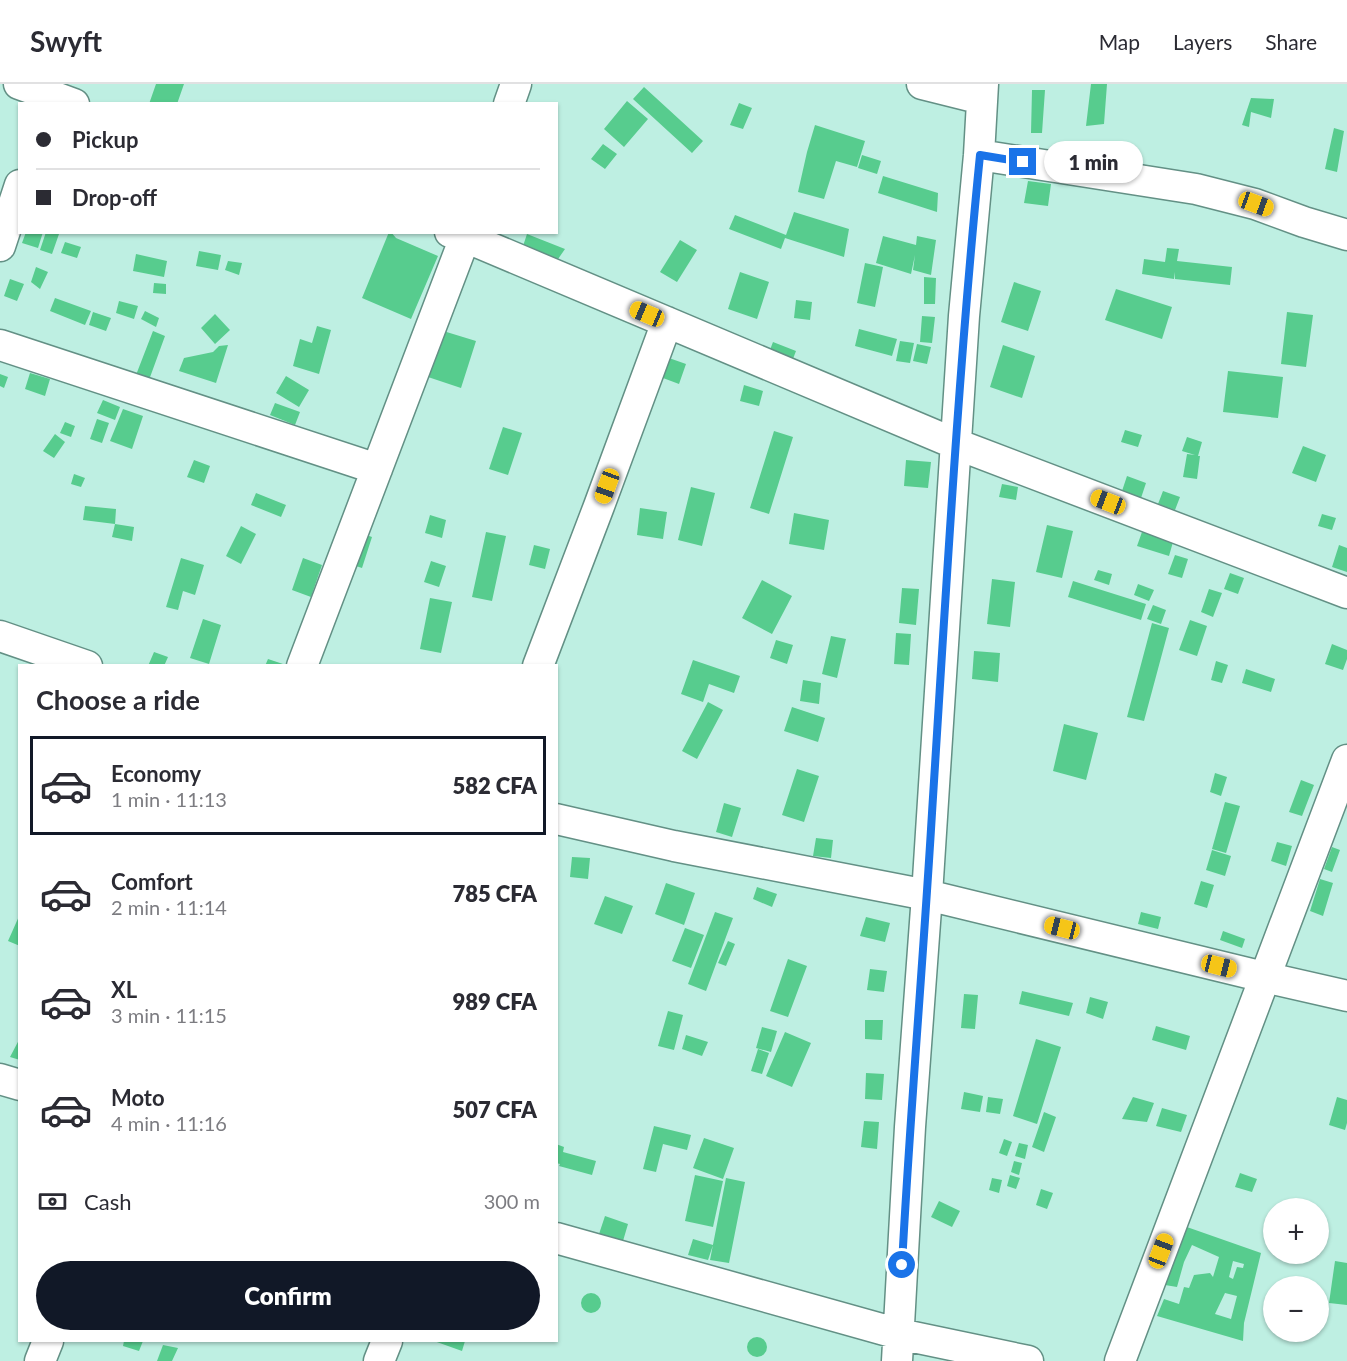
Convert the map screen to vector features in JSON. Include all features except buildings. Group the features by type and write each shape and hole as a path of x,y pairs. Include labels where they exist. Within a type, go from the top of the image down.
{"street":[{"path":"19,84 55,96"},
{"path":"510,102 516,84"},
{"path":"898,1348 910,1127 964,316 980,155 983,91 922,84"},
{"path":"980,155 1196,189 1256,204 1347,235"},
{"path":"0,246 18,191"},
{"path":"303,664 377,470 461,234 956,444 1347,593"},
{"path":"539,664 600,506 667,322"},
{"path":"0,345 377,470"},
{"path":"0,636 81,664"},
{"path":"1120,1361 1347,760"},
{"path":"558,819 674,846 927,895 1347,996"},
{"path":"0,1079 18,1084"},
{"path":"558,1239 898,1348 1028,1361"},
{"path":"40,1361 48,1342"},
{"path":"379,1361 387,1342"}],"route":[{"path":"902,1265 964,316 980,155 1023,162"}]}
